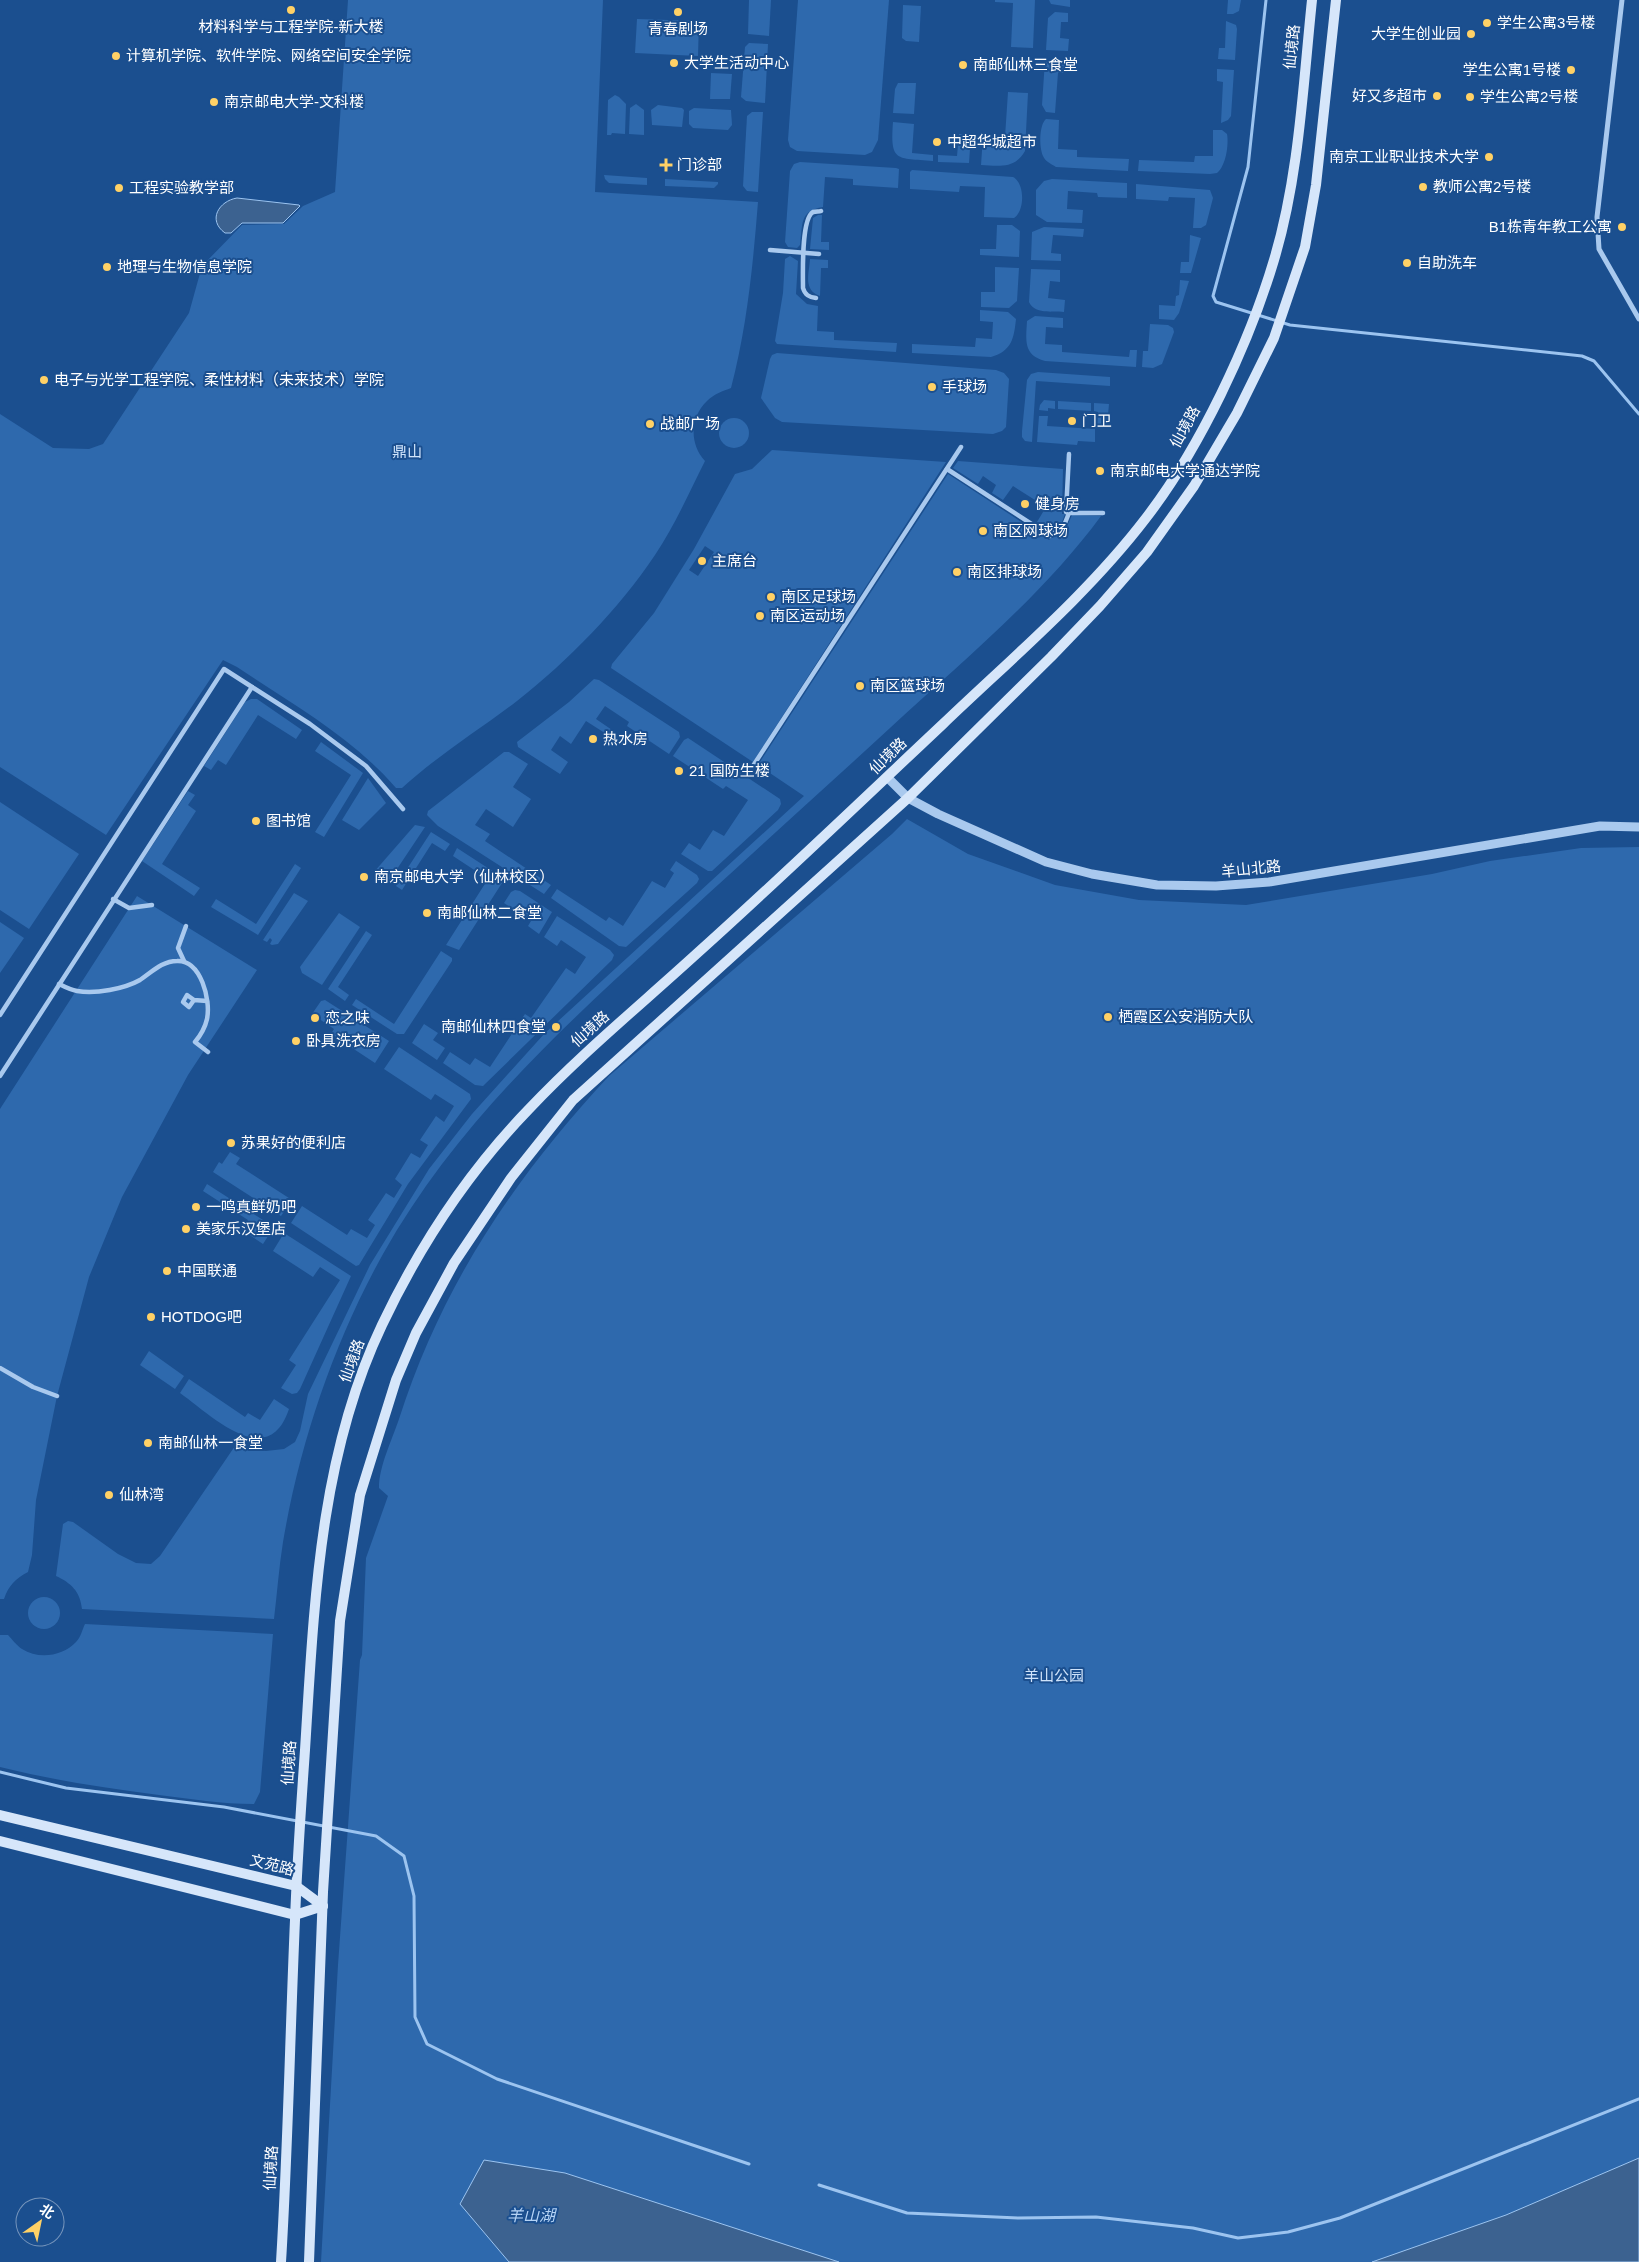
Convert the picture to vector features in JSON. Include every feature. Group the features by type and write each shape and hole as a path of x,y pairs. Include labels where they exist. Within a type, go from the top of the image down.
{"main road":[{"name":"仙境路","path":"280,2262 286,2176 296,1886 313,1627 325,1525 338,1449 365,1366 378,1333 402,1286 444,1216 483,1161 523,1114 560,1076 712,940 1078,595 1150,513 1191,449 1219,395 1250,329 1276,256 1294,161 1312,0"},
{"path":"309,2262 323,1906 340,1621 360,1495 396,1380 416,1333 454,1263 512,1178 573,1100 908,798 1100,606 1147,552 1206,467 1237,413 1274,338 1305,247 1316,185 1336,0"},
{"name":"文苑路","path":"0,1815 296,1886 323,1906"},
{"path":"0,1841 295,1915 323,1906"}],"street":[{"path":"1622,0 1597,217 1599,248 1639,319"},
{"path":"816,298 809,297 803,288 804,253 808,218 813,212 821,211"},
{"path":"770,250 819,254"},
{"path":"751,769 961,447"},
{"path":"1070,454 1066,512 1102,513"},
{"path":"947,469 1050,536 1065,523 1069,512"},
{"path":"0,1016 224,669 310,724 366,766 403,809"},
{"path":"0,1076 252,687"},
{"name":"羊山北路","path":"887,777 908,798 938,814 1046,862 1092,874 1157,885 1216,886 1269,882 1600,826 1639,827"},
{"path":"113,899 129,908 152,905"},
{"path":"186,926 178,948 184,961 191,966 200,980 207,1001 207,1019 200,1036 194,1042 208,1052"},
{"path":"59,984 75,991 87,992 128,986 161,965 175,961 184,961"},
{"path":"194,1000 207,1001"},
{"path":"0,1368 33,1387 57,1396"}],"green space":[{"name":"鼎山","path":"348,0 603,0 595,192 758,202 749,296 731,388 719,393 701,407 695,423 694,439 696,447 705,461 682,509 662,544 641,575 609,615 555,669 517,701 402,788 396,788 360,753 321,722 237,667 223,660 106,835 0,767 0,414 53,448 89,449 103,444 189,313 202,266 242,225 284,224 303,206 335,192"},
{"path":"749,0 771,0 769,36 748,34"},
{"path":"798,0 889,0 878,140 872,152 865,155 797,151 790,147 788,140"},
{"path":"995,0 1035,0 1033,48 1011,47 1013,3 995,2"},
{"path":"1049,0 1070,0 1070,7 1051,4"},
{"path":"1228,0 1241,0 1239,11 1227,14"},
{"path":"903,5 921,6 919,42 906,41 902,38"},
{"path":"1055,12 1068,13 1068,22 1061,22 1060,38 1069,39 1068,51 1046,50 1048,18"},
{"path":"637,19 699,21 698,56 635,53"},
{"path":"1226,21 1236,25 1237,29 1235,60 1218,59 1219,48 1225,48"},
{"path":"749,43 768,44 765,103 746,101 741,97 745,47"},
{"path":"1045,60 1067,61 1066,73 1058,73 1055,113 1046,112 1042,105"},
{"path":"1217,69 1234,70 1231,116 1228,120 1221,123 1223,82 1217,81"},
{"path":"711,73 732,74 730,99 710,99"},
{"path":"898,83 916,83 914,114 893,113 895,89"},
{"path":"1008,92 1028,93 1025,151 1021,157 1011,164 1000,166 981,165 983,136 1005,137"},
{"path":"615,95 626,104 625,134 612,133 607,135 608,100"},
{"path":"636,104 644,110 644,135 629,134 630,108"},
{"path":"658,105 682,108 684,110 682,127 652,125 651,110"},
{"path":"694,108 731,110 732,125 728,130 693,128 689,124 689,111"},
{"path":"752,112 763,112 758,192 747,191 743,186 747,116"},
{"path":"1046,119 1059,120 1058,149 1077,150 1077,157 1129,159 1128,171 1056,167 1050,164 1044,158 1040,136"},
{"path":"893,122 914,124 912,153 933,155 933,161 903,158 898,155 893,145"},
{"path":"1213,130 1222,130 1227,134 1228,138 1225,160 1217,173 1138,171 1139,160 1194,162 1195,156 1213,156"},
{"path":"959,134 971,135 969,163 938,162 938,155 957,156"},
{"path":"800,162 896,168 899,169 898,188 853,185 853,179 825,177 823,207 815,209 806,215 802,225 800,245 797,248 788,247 785,242 790,171 794,164"},
{"path":"912,170 1013,177 1020,185 1022,204 1014,218 984,217 985,187 960,186 959,192 910,189 910,172"},
{"path":"604,175 647,178 647,185 609,183"},
{"path":"665,179 718,182 718,184 714,188 665,186"},
{"path":"1052,179 1127,183 1127,198 1098,197 1097,193 1068,191 1067,209 1083,210 1082,223 1047,222 1036,215 1036,190 1044,181"},
{"path":"1136,184 1210,190 1213,198 1206,225 1201,228 1193,228 1195,198 1169,197 1168,201 1136,199"},
{"path":"822,215 821,242 829,242 829,250 810,249 813,218"},
{"path":"997,225 1012,225 1020,231 1019,257 980,255 980,249 996,249"},
{"path":"1044,227 1084,229 1083,237 1053,235 1051,253 1061,254 1061,261 1031,260 1032,232"},
{"path":"1190,235 1201,238 1191,273 1180,273 1181,262 1189,262"},
{"path":"790,256 798,261 796,294 807,304 818,306 817,331 834,332 834,340 897,343 896,352 777,344 775,341 783,293 785,259"},
{"path":"810,259 828,260 828,268 821,268 820,296 811,290 809,286"},
{"path":"995,267 1019,268 1017,301 1009,308 981,307 981,292 995,292"},
{"path":"1031,269 1060,270 1060,282 1050,281 1048,298 1065,300 1064,312 1044,311 1031,306 1029,302"},
{"path":"1180,280 1189,281 1179,313 1174,320 1159,319 1159,305 1175,306 1176,296 1179,295"},
{"path":"980,310 1008,312 1016,319 1011,343 1003,351 991,357 912,353 912,344 975,347 976,338 992,339 993,322 980,321"},
{"path":"1035,316 1063,318 1063,328 1046,327 1045,344 1062,345 1062,352 1129,357 1130,350 1137,350 1136,367 1045,361 1038,358 1029,351 1026,340 1027,321"},
{"path":"1150,324 1168,325 1173,328 1174,332 1162,364 1153,368 1142,367 1143,351 1148,351"},
{"path":"777,353 996,370 1004,373 1009,379 1006,427 1002,431 993,434 782,422 775,418 761,398 770,359 772,355"},
{"path":"1038,372 1110,377 1110,386 1036,381 1032,442 1025,441 1022,437 1022,431 1027,380 1031,374"},
{"path":"1044,400 1055,401 1055,409 1048,408 1048,411 1039,410"},
{"path":"1058,401 1091,403 1091,411 1058,409"},
{"path":"1094,403 1109,404 1107,426 1097,425 1098,412 1094,411"},
{"path":"1039,416 1048,416 1047,426 1095,429 1095,442 1078,441 1077,445 1037,442"},
{"path":"734,418 745,422 749,433 745,444 734,448 723,444 719,433 723,422"},
{"name":"南区运动场","path":"772,450 946,462 753,762 611,668 612,664 654,613 694,549 735,474 752,469","holes":["705,546 714,552 698,576 689,570"]},
{"path":"958,461 1063,469 1062,514 1065,514 1062,522 1051,531 1037,522 1046,507 1013,486 1003,500 992,493 996,485 983,476 978,484 953,468"},
{"path":"948,474 1049,540 1068,524 1072,515 1101,516 1054,573 1001,627 616,979 541,1051 472,1127 440,1167 410,1209 383,1254 365,1288 334,1357 309,1430 290,1505 282,1551 274,1619 82,1609 74,1588 56,1576 63,1524 68,1521 73,1522 118,1554 136,1563 151,1564 160,1556 235,1446 243,1450 266,1451 284,1449 295,1442 300,1431 308,1394 370,1265 429,1169 472,1114 545,1033 804,796 758,765"},
{"path":"594,679 599,680 679,732 680,737 669,754 627,726 629,722 605,706 596,719 615,732 611,737 586,721 571,744 560,736 551,750 568,762 560,774 518,747 517,742 569,702"},
{"path":"257,699 302,730 296,739 258,715 226,765 218,760 211,770 204,766 245,702"},
{"path":"688,738 780,799 781,804 778,810 712,871 708,871 681,854 689,843 700,850 713,830 724,836 748,800 726,786 723,789 673,756 684,740"},
{"path":"321,742 363,773 324,837 315,832 351,775 315,751"},
{"path":"504,752 509,752 528,764 513,787 531,799 513,827 486,809 475,825 490,834 485,841 551,885 544,894 438,826 427,815 428,811"},
{"path":"368,778 386,803 359,830 342,820"},
{"path":"188,791 195,795 188,805 196,811 162,864 200,888 194,896 142,861"},
{"path":"0,802 79,854 29,929 0,910"},
{"name":"羊山公园","path":"907,819 968,854 1055,885 1139,900 1246,905 1432,874 1490,861 1581,848 1639,847 1639,2262 321,2262 338,1965 360,1660 362,1655 366,1558 388,1496 379,1488 383,1462 416,1370 459,1278 484,1236 512,1194 574,1115 609,1076 892,834"},
{"path":"415,825 425,827 389,881 374,872"},
{"path":"431,832 450,844 445,851 432,843 402,890 396,886"},
{"path":"457,848 494,872 502,883 459,950 446,945 488,879 453,856"},
{"path":"676,861 697,875 699,879 697,883 626,947 619,946 551,898 557,889 606,921 609,917 623,926 652,881 665,888 674,873 670,870"},
{"path":"295,864 301,868 258,935 211,907 216,899 256,924"},
{"path":"515,890 520,891 552,912 539,934 528,926 531,921 504,903 511,892"},
{"path":"294,893 308,901 278,944 272,945 270,944 272,940 270,938 267,942 263,940"},
{"path":"137,896 257,970 188,1075 122,1197 89,1277 57,1396 36,1500 32,1555 28,1572 13,1583 4,1599 0,1599 0,1109"},
{"path":"339,913 360,927 322,985 302,973 300,967"},
{"path":"557,916 610,950 614,955 612,960 483,1086 475,1085 443,1063 450,1052 470,1065 475,1058 490,1067 525,1014 531,1018 566,968 575,974 586,957 561,940 557,946 544,937"},
{"path":"0,922 24,938 0,973"},
{"path":"366,931 372,935 338,987 349,995 345,1001 328,989"},
{"path":"441,951 452,958 452,961 404,1034 397,1034 352,1005 356,999 394,1024"},
{"path":"325,1000 389,1041 375,1063 331,1034 334,1029 312,1014 321,1001"},
{"path":"424,1024 438,1033 433,1040 445,1048 437,1060 412,1043"},
{"path":"399,1047 470,1094 471,1099 408,1184 359,1265 356,1266 291,1223 302,1206 347,1235 351,1229 367,1238 375,1225 368,1220 386,1193 394,1198 402,1185 395,1179 411,1153 420,1158 428,1145 420,1140 436,1116 444,1122 454,1106 435,1094 431,1100 384,1069"},
{"path":"230,1152 240,1158 236,1164 292,1200 281,1216 213,1172 219,1162 222,1164"},
{"path":"207,1184 274,1227 263,1244 242,1230 248,1220 203,1191"},
{"path":"284,1233 351,1276 300,1389 297,1393 292,1394 281,1388 296,1365 289,1360 340,1280 320,1267 313,1277 273,1251"},
{"path":"149,1351 184,1376 175,1389 140,1365"},
{"path":"189,1379 245,1417 248,1413 260,1420 274,1399 289,1409 280,1427 268,1436 254,1438 223,1425 180,1393"},
{"path":"44,1597 55,1602 60,1613 55,1624 44,1629 33,1624 28,1613 33,1602"},
{"path":"85,1624 273,1634 260,1792 254,1804 206,1801 119,1790 59,1780 0,1767 0,1635 8,1635 20,1648 36,1655 50,1655 71,1647 80,1636"}],"water":[{"path":"237,198 300,206 283,223 242,223 231,233 225,233 217,222 217,212 225,203"},
{"path":"1639,2158 1639,2262 1372,2262 1506,2215"},
{"name":"羊山湖","path":"484,2160 565,2173 839,2262 509,2262 460,2204"}],"waterway":[{"path":"1266,0 1248,167 1213,296 1216,302 1290,325 1582,356 1594,361 1639,414"},
{"path":"0,1772 66,1788 224,1807 376,1836 404,1856 414,1896 415,2017 427,2044 497,2079 749,2164"},
{"path":"819,2185 907,2213 1018,2218 1096,2217 1193,2228 1238,2238 1288,2232 1340,2218 1639,2099"}],"place":[{"name":"材料科学与工程学院-新大楼","path":"291,10"},
{"name":"青春剧场","path":"678,12"},
{"name":"学生公寓3号楼","path":"1487,23"},
{"name":"大学生创业园","path":"1471,34"},
{"name":"计算机学院、软件学院、网络空间安全学院","path":"116,56"},
{"name":"大学生活动中心","path":"674,63"},
{"name":"南邮仙林三食堂","path":"963,65"},
{"name":"学生公寓1号楼","path":"1571,70"},
{"name":"好又多超市","path":"1437,96"},
{"name":"学生公寓2号楼","path":"1470,97"},
{"name":"南京邮电大学-文科楼","path":"214,102"},
{"name":"中超华城超市","path":"937,142"},
{"name":"南京工业职业技术大学","path":"1489,157"},
{"name":"门诊部","path":"666,165"},
{"name":"教师公寓2号楼","path":"1423,187"},
{"name":"工程实验教学部","path":"119,188"},
{"name":"B1栋青年教工公寓","path":"1622,227"},
{"name":"自助洗车","path":"1407,263"},
{"name":"地理与生物信息学院","path":"107,267"},
{"name":"电子与光学工程学院、柔性材料（未来技术）学院","path":"44,380"},
{"name":"手球场","path":"932,387"},
{"name":"门卫","path":"1072,421"},
{"name":"战邮广场","path":"650,424"},
{"name":"南京邮电大学通达学院","path":"1100,471"},
{"name":"健身房","path":"1025,504"},
{"name":"南区网球场","path":"983,531"},
{"name":"主席台","path":"702,561"},
{"name":"南区排球场","path":"957,572"},
{"name":"南区足球场","path":"771,597"},
{"name":"南区运动场","path":"760,616"},
{"name":"南区篮球场","path":"860,686"},
{"name":"热水房","path":"593,739"},
{"name":"21 国防生楼","path":"679,771"},
{"name":"图书馆","path":"256,821"},
{"name":"南京邮电大学（仙林校区）","path":"364,877"},
{"name":"南邮仙林二食堂","path":"427,913"},
{"name":"栖霞区公安消防大队","path":"1108,1017"},
{"name":"恋之味","path":"315,1018"},
{"name":"南邮仙林四食堂","path":"556,1027"},
{"name":"卧具洗衣房","path":"296,1041"},
{"name":"苏果好的便利店","path":"231,1143"},
{"name":"一鸣真鲜奶吧","path":"196,1207"},
{"name":"美家乐汉堡店","path":"186,1229"},
{"name":"中国联通","path":"167,1271"},
{"name":"HOTDOG吧","path":"151,1317"},
{"name":"南邮仙林一食堂","path":"148,1443"},
{"name":"仙林湾","path":"109,1495"}]}
